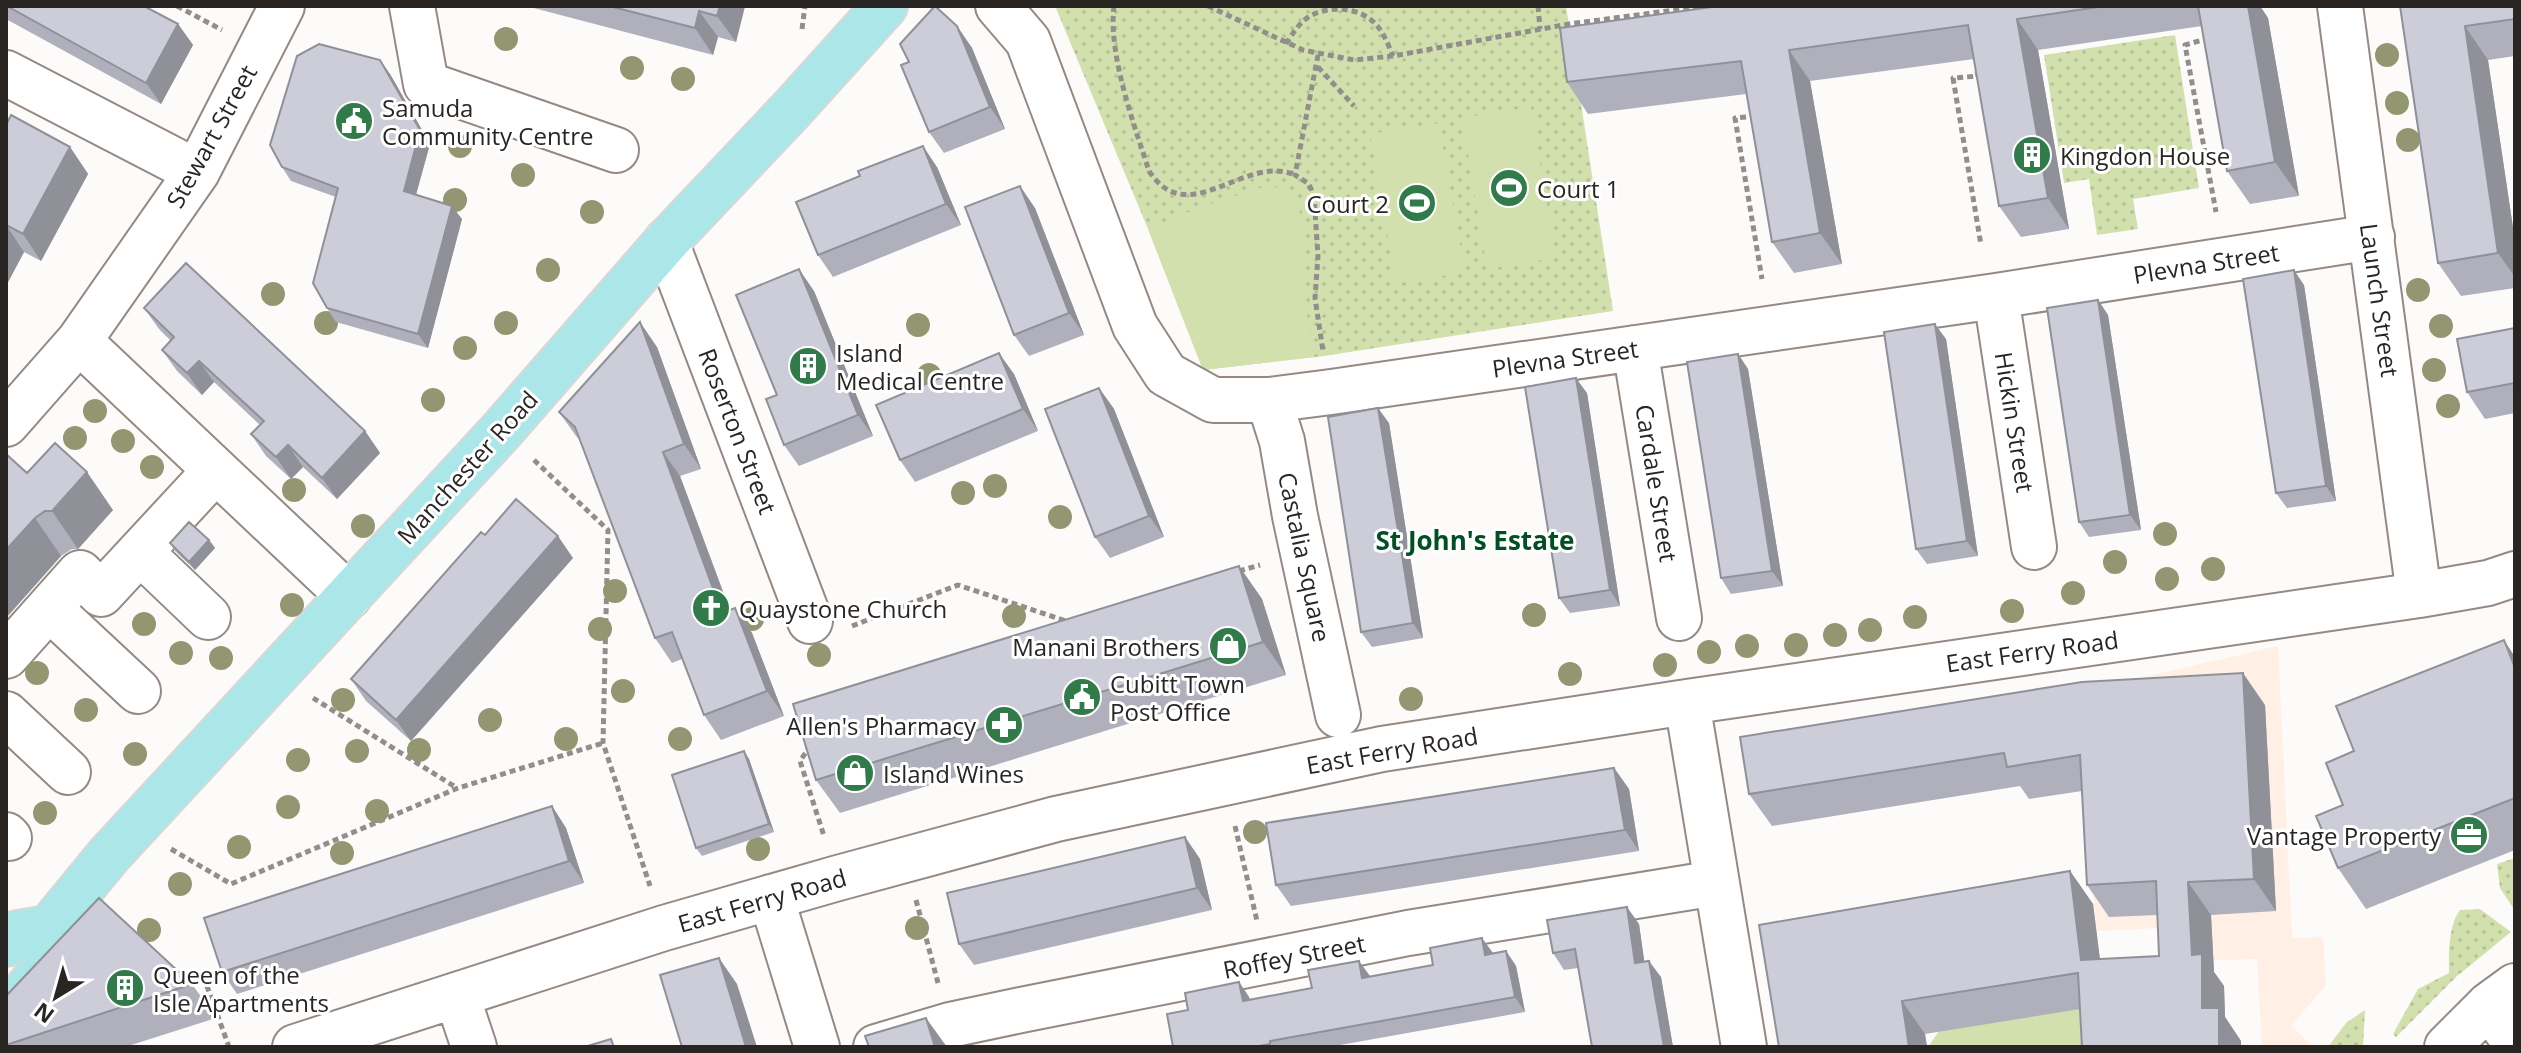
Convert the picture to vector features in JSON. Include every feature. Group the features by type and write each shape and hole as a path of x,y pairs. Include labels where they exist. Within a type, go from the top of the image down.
{"main road":[{"name":"Manchester Road","path":"49,928 109,855 502,430 666,242 885,6"},
{"path":"6,944 18,933 49,928 52,959 6,1014"}],"street":[{"path":"412,6 426,84 616,150"},
{"name":"Plevna Street","path":"998,6 1028,41 1135,326 1166,374 1213,400 1269,400 1331,392 1996,296 2372,237"},
{"name":"Launch Street","path":"2340,6 2419,595"},
{"name":"Stewart Street","path":"6,424 79,341 197,172 274,9"},
{"path":"6,73 197,172"},
{"name":"Roserton Street","path":"666,242 810,621"},
{"name":"Hickin Street","path":"1996,296 2034,547"},
{"path":"79,341 349,596"},
{"name":"Cardale Street","path":"1635,348 1679,618"},
{"name":"Castalia Square","path":"1269,400 1282,441 1338,715"},
{"path":"6,656 80,573 101,594 215,471"},
{"path":"140,552 208,617"},
{"name":"East Ferry Road","path":"295,1047 664,928 838,878 1056,819 1382,749 2419,595 2488,583 2515,574"},
{"path":"49,608 138,691"},
{"path":"1687,702 1744,1047"},
{"path":"6,714 68,772"},
{"name":"Roffey Street","path":"876,1047 950,1025 1408,933 1716,883"},
{"path":"771,897 817,1047"},
{"path":"2447,1047 2502,995 2515,1043"},
{"path":"457,996 474,1047"}],"path":[{"path":"1114,6 1122,84 1149,171 1157,183 1173,193 1189,196 1263,170 1282,169 1309,184 1314,196 1318,256 1317,312 1331,392"},
{"path":"1208,6 1286,44 1318,55 1354,60 1705,6"},
{"path":"1538,6 1540,29"},
{"path":"1286,44 1297,28 1312,15 1334,9 1352,10 1370,18 1384,35 1393,56"},
{"path":"2207,25 2209,39 2185,45 2216,212"},
{"path":"1295,175 1318,55"},
{"path":"1317,67 1354,106"},
{"path":"1977,67 1978,76 1953,78 1981,245"},
{"path":"1756,104 1758,116 1735,118 1762,279"},
{"path":"502,430 608,530 603,743 664,928"},
{"path":"1230,574 1303,552"},
{"path":"810,621 821,638 958,585 1071,622"},
{"path":"276,676 458,788"},
{"path":"816,737 800,761 838,878"},
{"path":"136,828 231,884 458,788 603,743"},
{"path":"1224,783 1268,961"},
{"path":"905,860 950,1025"},
{"path":"179,982 203,975 229,1047"}],"shaded area":[{"path":"2278,646 2292,938 2323,937 2326,985 2291,1026 2314,1047 2262,1047 2257,959 2161,962 2160,928 2096,931 2080,692"}],"green space":[{"path":"1055,6 1566,6 1613,311 1324,356 1203,370"},
{"path":"2175,35 2199,188 2133,199 2138,229 2097,235 2089,179 2064,183 2044,55"},
{"name":"Court 1","path":"1531,107 1556,258 1487,269 1462,118"},
{"name":"Court 2","path":"1439,123 1465,272 1396,284 1370,134"},
{"path":"1266,186 1289,194 1301,216 1308,324 1314,357 1203,370 1148,229 1195,209"},
{"path":"2515,858 2515,911 2500,888 2497,864"},
{"path":"2480,909 2511,932 2456,977 2396,1037 2393,1034 2418,989 2449,973 2451,932 2460,910"},
{"path":"2106,1004 2103,1047 1928,1047 1939,1031"},
{"path":"2365,1010 2363,1047 2328,1047 2346,1023"}],"building":[{"path":"7,6 144,6 178,24 146,83"},
{"path":"609,6 720,6 717,16 699,11 695,28"},
{"path":"935,6 957,26 990,107 929,132 901,65 909,62 900,44"},
{"path":"1719,6 2105,6 2017,19 2048,198 1999,206 1968,25 1789,50 1820,233 1772,242 1741,61 1567,82 1560,28"},
{"path":"2198,6 2248,6 2275,162 2227,171"},
{"path":"2400,6 2515,6 2515,19 2465,26 2498,253 2438,263"},
{"path":"319,44 380,60 420,130 404,191 452,206 418,334 327,308 313,283 338,188 282,167 270,145 297,56"},
{"path":"11,115 70,147 23,234 6,225 6,125"},
{"path":"923,146 946,204 818,255 796,202 860,176 858,171"},
{"path":"1020,186 1069,313 1014,335 965,207"},
{"path":"186,263 365,431 322,478 288,445 276,457 251,434 264,421 199,361 187,373 162,350 174,337 144,308"},
{"name":"Island Medical Centre","path":"799,269 858,415 784,445 766,399 777,395 736,295"},
{"path":"2294,270 2326,486 2276,493 2243,279"},
{"path":"2098,300 2130,515 2079,522 2047,308"},
{"path":"640,322 684,444 663,452 722,613 735,608 767,691 704,715 672,632 655,638 575,427 559,412"},
{"path":"1935,324 1967,541 1916,549 1884,332"},
{"path":"2515,328 2515,383 2467,392 2457,339"},
{"path":"999,353 1023,409 900,460 876,405"},
{"path":"1738,354 1772,571 1721,578 1687,362"},
{"path":"1576,378 1610,590 1559,598 1525,387"},
{"path":"1099,388 1149,516 1095,537 1045,409"},
{"path":"1378,408 1413,623 1361,632 1328,417"},
{"path":"55,443 87,472 52,511 45,511 35,518 6,550 6,454 27,473"},
{"path":"516,499 558,536 396,720 351,679 481,532 485,535"},
{"path":"189,522 209,540 189,562 170,543"},
{"path":"1239,566 1263,642 816,780 793,704"},
{"path":"2504,640 2515,668 2515,798 2338,868 2316,816 2343,805 2326,763 2354,751 2336,706"},
{"path":"2243,673 2254,879 2188,882 2192,955 2202,954 2202,1008 2219,1008 2219,1047 2082,1047 2078,973 1902,1001 1909,1047 1779,1047 1759,925 2070,871 2081,960 2159,956 2156,881 2087,885 2080,755 2007,767 2004,753 1749,794 1740,737 2082,682"},
{"path":"744,751 769,824 696,848 672,775"},
{"path":"1614,768 1625,830 1276,885 1266,823"},
{"path":"552,806 569,861 222,972 204,918"},
{"path":"1185,837 1197,888 959,944 947,893"},
{"path":"99,898 192,984 6,1045 6,996"},
{"path":"1627,907 1635,963 1649,961 1664,1047 1592,1047 1575,949 1553,953 1547,920"},
{"path":"1482,938 1485,955 1506,951 1515,997 1270,1041 1270,1044 1253,1047 1173,1047 1167,1014 1188,1010 1185,993 1239,982 1243,1001 1312,988 1308,970 1359,961 1362,978 1433,965 1430,948"},
{"path":"719,958 746,1047 682,1047 660,975"},
{"path":"926,1018 935,1047 869,1047 865,1036"},
{"path":"611,1039 614,1047 584,1047"}],"place":[{"name":"Samuda Community Centre","path":"354,121"},
{"name":"Kingdon House","path":"2032,155"},
{"name":"Court 1","path":"1509,188"},
{"name":"Court 2","path":"1417,203"},
{"name":"Island Medical Centre","path":"808,366"},
{"name":"Quaystone Church","path":"711,608"},
{"name":"Manani Brothers","path":"1228,646"},
{"name":"Cubitt Town Post Office","path":"1082,697"},
{"name":"Allen's Pharmacy","path":"1004,725"},
{"name":"Island Wines","path":"855,773"},
{"name":"Vantage Property","path":"2469,835"},
{"name":"Queen of the Isle Apartments","path":"125,988"}],"district":[{"name":"St John's Estate","path":"1475,540"}]}
